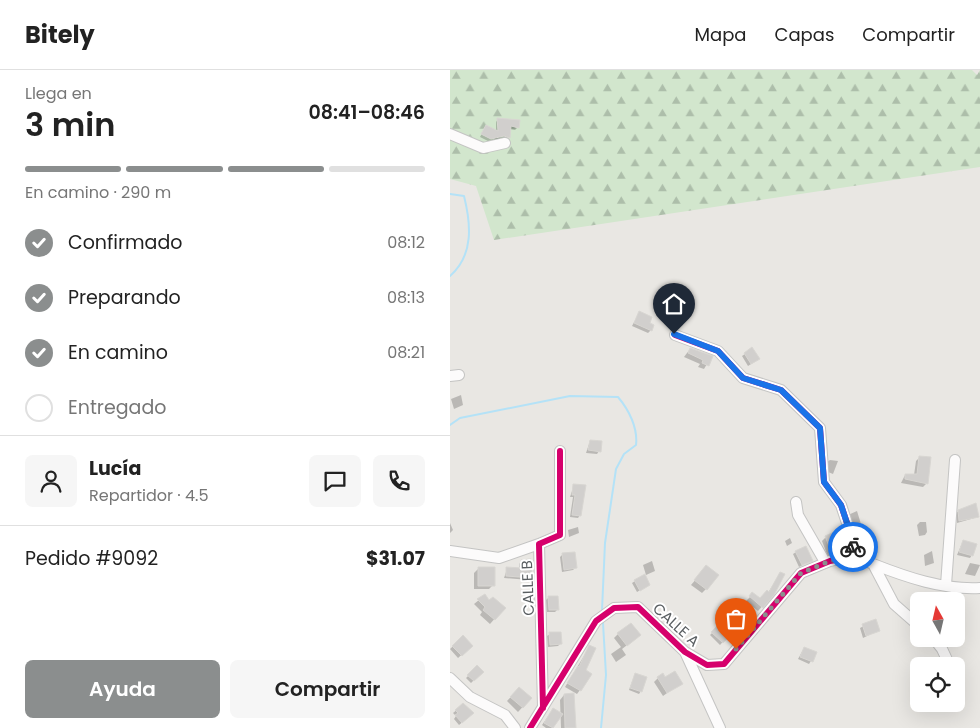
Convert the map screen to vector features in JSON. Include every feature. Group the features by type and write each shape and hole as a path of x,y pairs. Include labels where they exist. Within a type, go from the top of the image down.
{"street":[{"path":"450,134 483,148 505,143"},
{"path":"674,334 718,351 743,378 781,390 820,428 824,482 841,505 852,538 854,556 910,578 968,589 980,588"},
{"name":"CALLE B","path":"543,708 539,544 560,535 560,451"},
{"path":"946,585 955,460"},
{"path":"796,502 798,515 825,562"},
{"path":"450,551 499,558 539,544"},
{"name":"CALLE A","path":"530,728 596,621 614,608 638,607 685,652 707,665 724,664 801,573 825,562 854,556"},
{"path":"873,564 894,604 910,618"},
{"path":"685,652 720,728"},
{"path":"450,678 470,697 505,715 515,728"}],"green space":[{"path":"450,70 972,70 977,75 980,70 980,167 494,240 476,186 450,179"}],"building":[{"path":"497,118 520,120 519,128 511,126 510,138 504,136 491,139 481,134 486,125 498,131"},
{"path":"639,311 652,317 650,323 654,325 652,331 634,323"},
{"path":"752,347 760,359 751,364 744,353"},
{"path":"690,348 713,356 709,366 702,363 703,360 688,353"},
{"path":"590,440 602,441 601,452 588,450"},
{"path":"919,456 931,457 928,484 905,479 905,474 917,474"},
{"path":"573,484 586,485 581,516 572,515 575,495 572,495"},
{"path":"976,503 979,517 959,521 958,510"},
{"path":"839,530 846,549 832,554 825,536"},
{"path":"963,540 977,544 973,556 959,552"},
{"path":"806,546 813,561 802,565 795,551"},
{"path":"575,552 577,568 564,570 562,553"},
{"path":"531,559 532,578 506,576 506,567 522,568 521,560"},
{"path":"706,565 719,575 707,590 694,580"},
{"path":"478,567 495,567 495,586 478,586"},
{"path":"780,572 785,574 774,595 763,608 749,596 752,592 760,598 767,590 769,592"},
{"path":"645,574 650,585 640,591 634,580"},
{"path":"485,594 489,600 493,597 506,608 495,620 483,610 485,607 477,599"},
{"path":"548,596 558,596 559,610 549,610"},
{"path":"740,600 751,611 741,621 730,610"},
{"path":"876,619 880,631 866,636 862,624"},
{"path":"631,623 641,635 627,646 617,633"},
{"path":"719,624 731,635 723,643 711,632"},
{"path":"549,632 561,632 562,644 550,645"},
{"path":"463,635 473,646 462,656 452,646"},
{"path":"589,645 596,648 586,670 592,674 581,691 567,683 579,667"},
{"path":"804,647 817,652 813,662 800,657"},
{"path":"477,665 484,672 474,681 467,675"},
{"path":"675,671 683,684 667,693 657,677 663,673 665,677"},
{"path":"635,673 647,677 642,692 630,688"},
{"path":"519,687 532,698 523,708 510,697"},
{"path":"574,693 576,728 565,728 564,694"},
{"path":"463,703 474,713 462,723 455,715 458,713 455,710"},
{"path":"553,708 563,714 553,728 544,723"}],"waterway":[{"path":"450,194 464,196 469,228 467,249 458,268 450,276"},
{"path":"450,425 460,418 570,396 618,397 632,419 636,432 636,445 624,454 616,469 605,543 602,610"},
{"path":"601,728 606,675 603,623"}],"cycle path":[{"path":"530,728 596,621 614,608 638,607 685,652 707,665 724,664 801,573 830,561 854,556 852,538 841,505 824,482 820,428 781,390 743,378 718,351 675,335"},
{"path":"543,708 539,544 560,535 560,451"}],"way so far":[{"path":"736,649 801,573 830,561 854,556 853,547"}],"route":[{"path":"674,334 718,351 743,378 781,390 820,428 824,482 841,505 852,538 853,547"}]}
